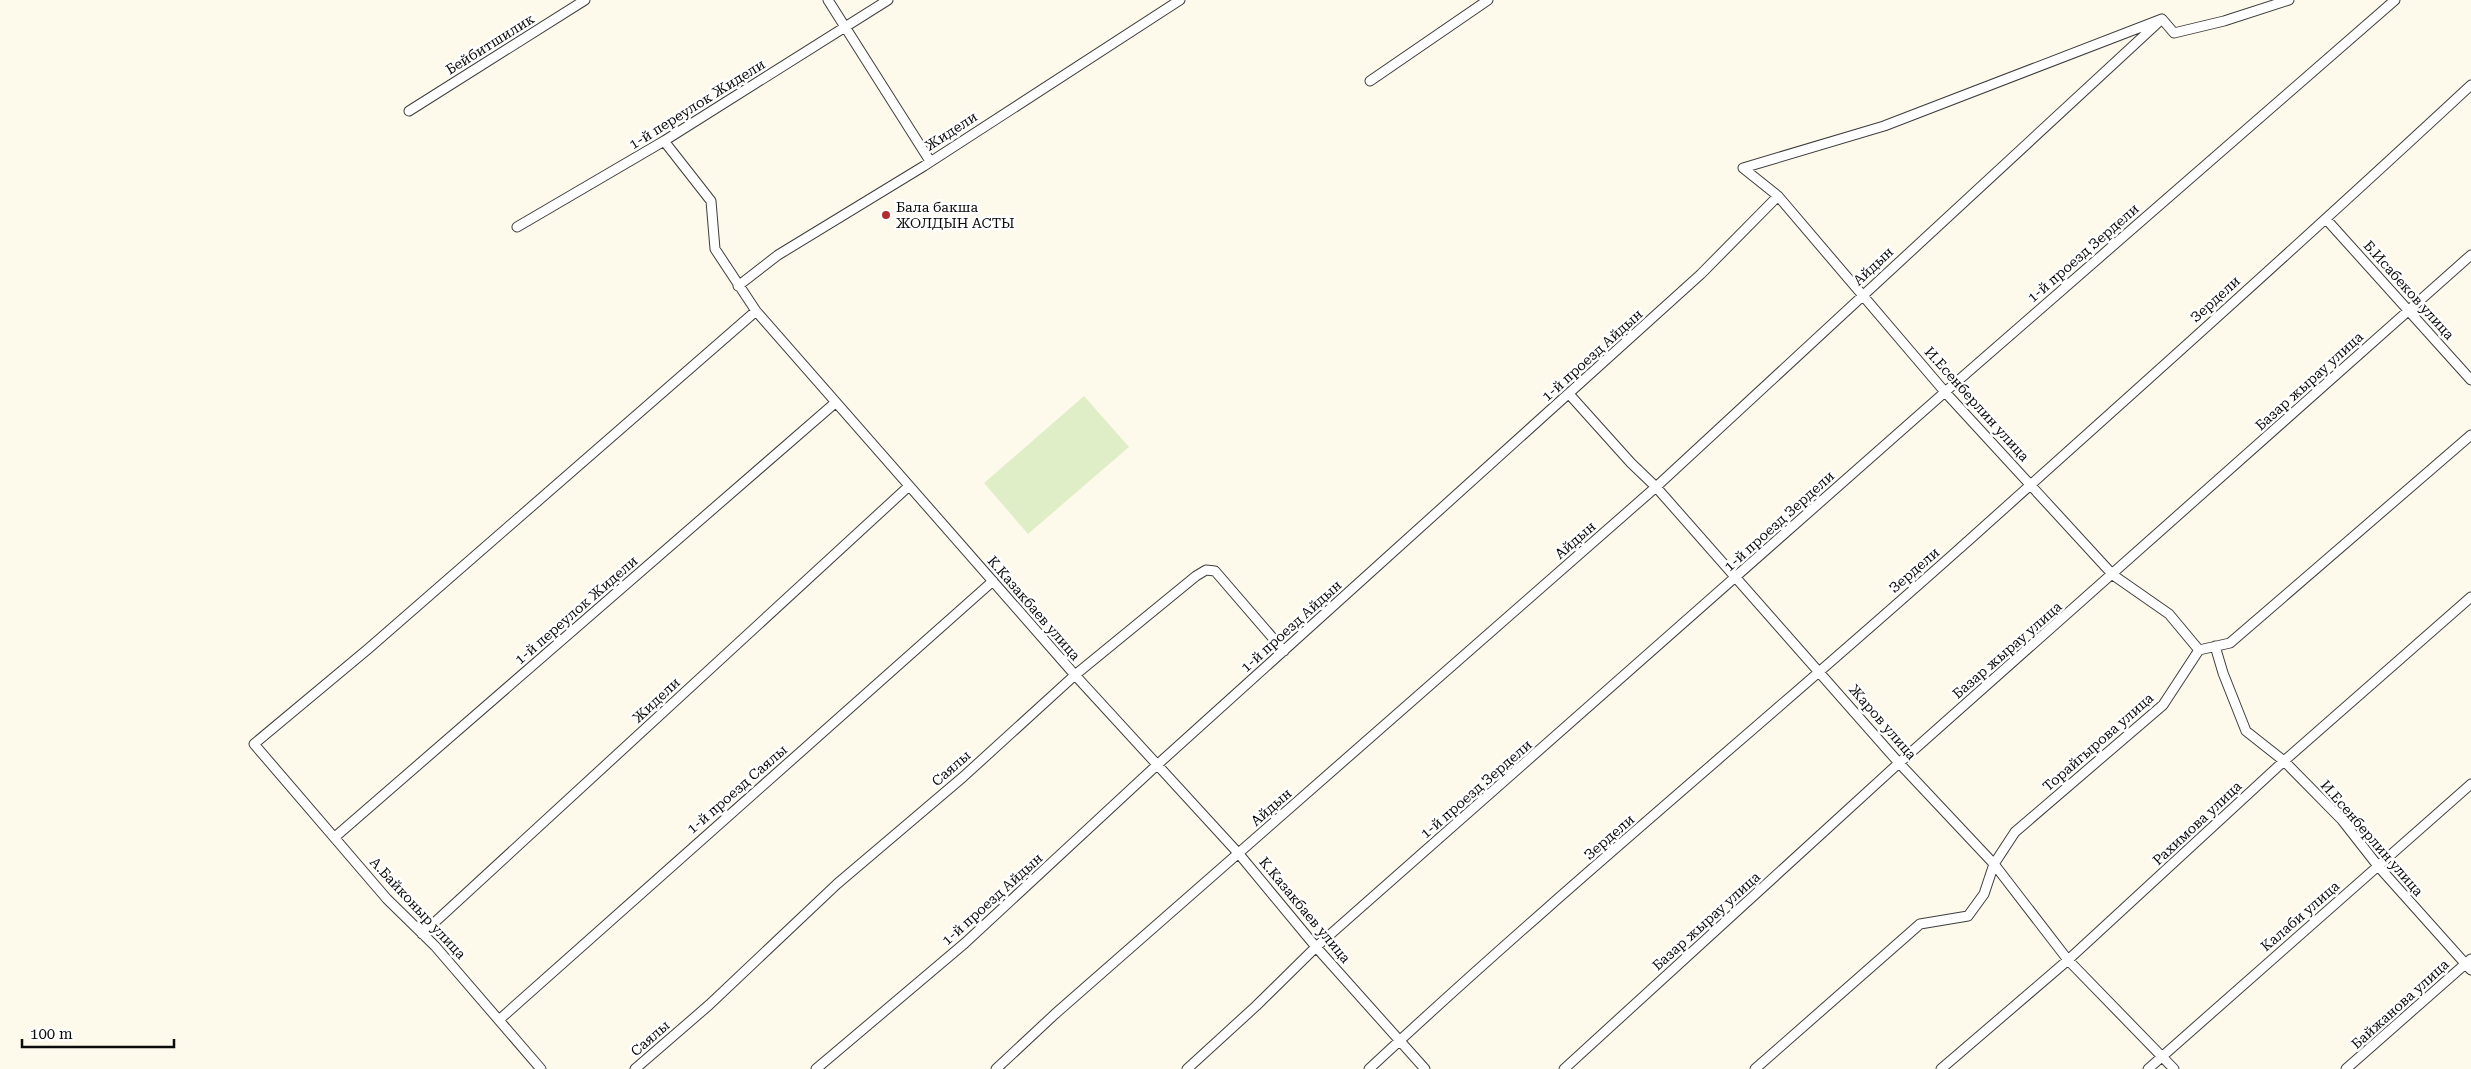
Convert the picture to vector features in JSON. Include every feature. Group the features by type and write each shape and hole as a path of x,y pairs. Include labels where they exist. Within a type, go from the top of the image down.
{"street":[{"name":"Бейбитшилик","path":"409,111 585,0"},
{"path":"828,0 930,161"},
{"name":"1-й переулок Жидели","path":"518,227 664,142 888,0"},
{"name":"Жидели","path":"738,286 778,255 930,161 1180,0"},
{"path":"1370,81 1488,0"},
{"path":"2162,19 2174,33 2224,21 2289,0"},
{"name":"1-й проезд Зердели","path":"1187,1069 1316,947 1736,579 1945,392 2395,0"},
{"name":"И.Есенберлин улица","path":"2162,19 1884,126 1743,168 1778,196 1945,392 2031,483 2113,575 2169,614 2199,650"},
{"name":"Айдын","path":"996,1069 1055,1014 1656,488 1862,294 2162,19"},
{"name":"Зердели","path":"1369,1069 1819,670 1960,548 2326,219 2471,85"},
{"name":"К.Казакбаев улица","path":"664,142 711,202 715,249 756,311 834,403 1075,675 1239,854 1316,947 1425,1069"},
{"name":"1-й проезд Айдын","path":"816,1069 965,943 1157,765 1701,274 1778,196"},
{"name":"Б.Исабеков улица","path":"2326,219 2471,380"},
{"name":"Базар жырау улица","path":"1564,1069 1899,763 2113,575 2471,255"},
{"name":"А.Байконыр улица","path":"541,1069 500,1019 422,934 386,899 336,837 254,744 368,649 756,311"},
{"name":"Жаров улица","path":"1569,394 1819,670 1899,763 1994,864 2068,960 2174,1069"},
{"name":"1-й переулок Жидели","path":"336,837 834,403"},
{"path":"2199,650 2230,643 2471,435"},
{"name":"Жидели","path":"422,934 909,486"},
{"name":"Саялы","path":"635,1069 709,1005 837,884 963,777 1075,675 1196,576 1206,570 1215,571 1284,651"},
{"name":"1-й проезд Саялы","path":"500,1019 993,582"},
{"name":"Рахимова улица","path":"1941,1069 2068,960 2284,762 2471,597"},
{"name":"И.Есенберлин улица","path":"2216,646 2222,672 2246,731 2284,762 2342,820 2378,866 2469,964"},
{"name":"Торайгырова улица","path":"1755,1069 1920,924 1968,916 1984,894 1994,864 2016,832 2163,704 2199,650"},
{"name":"Калаби улица","path":"2148,1069 2471,784"},
{"name":"Байжанова улица","path":"2346,1069 2469,964"}],"green space":[{"path":"1084,396 1129,447 1028,534 984,483"}],"place":[{"name":"Бала бакша ЖОЛДЫН АСТЫ","path":"886,215"}]}
